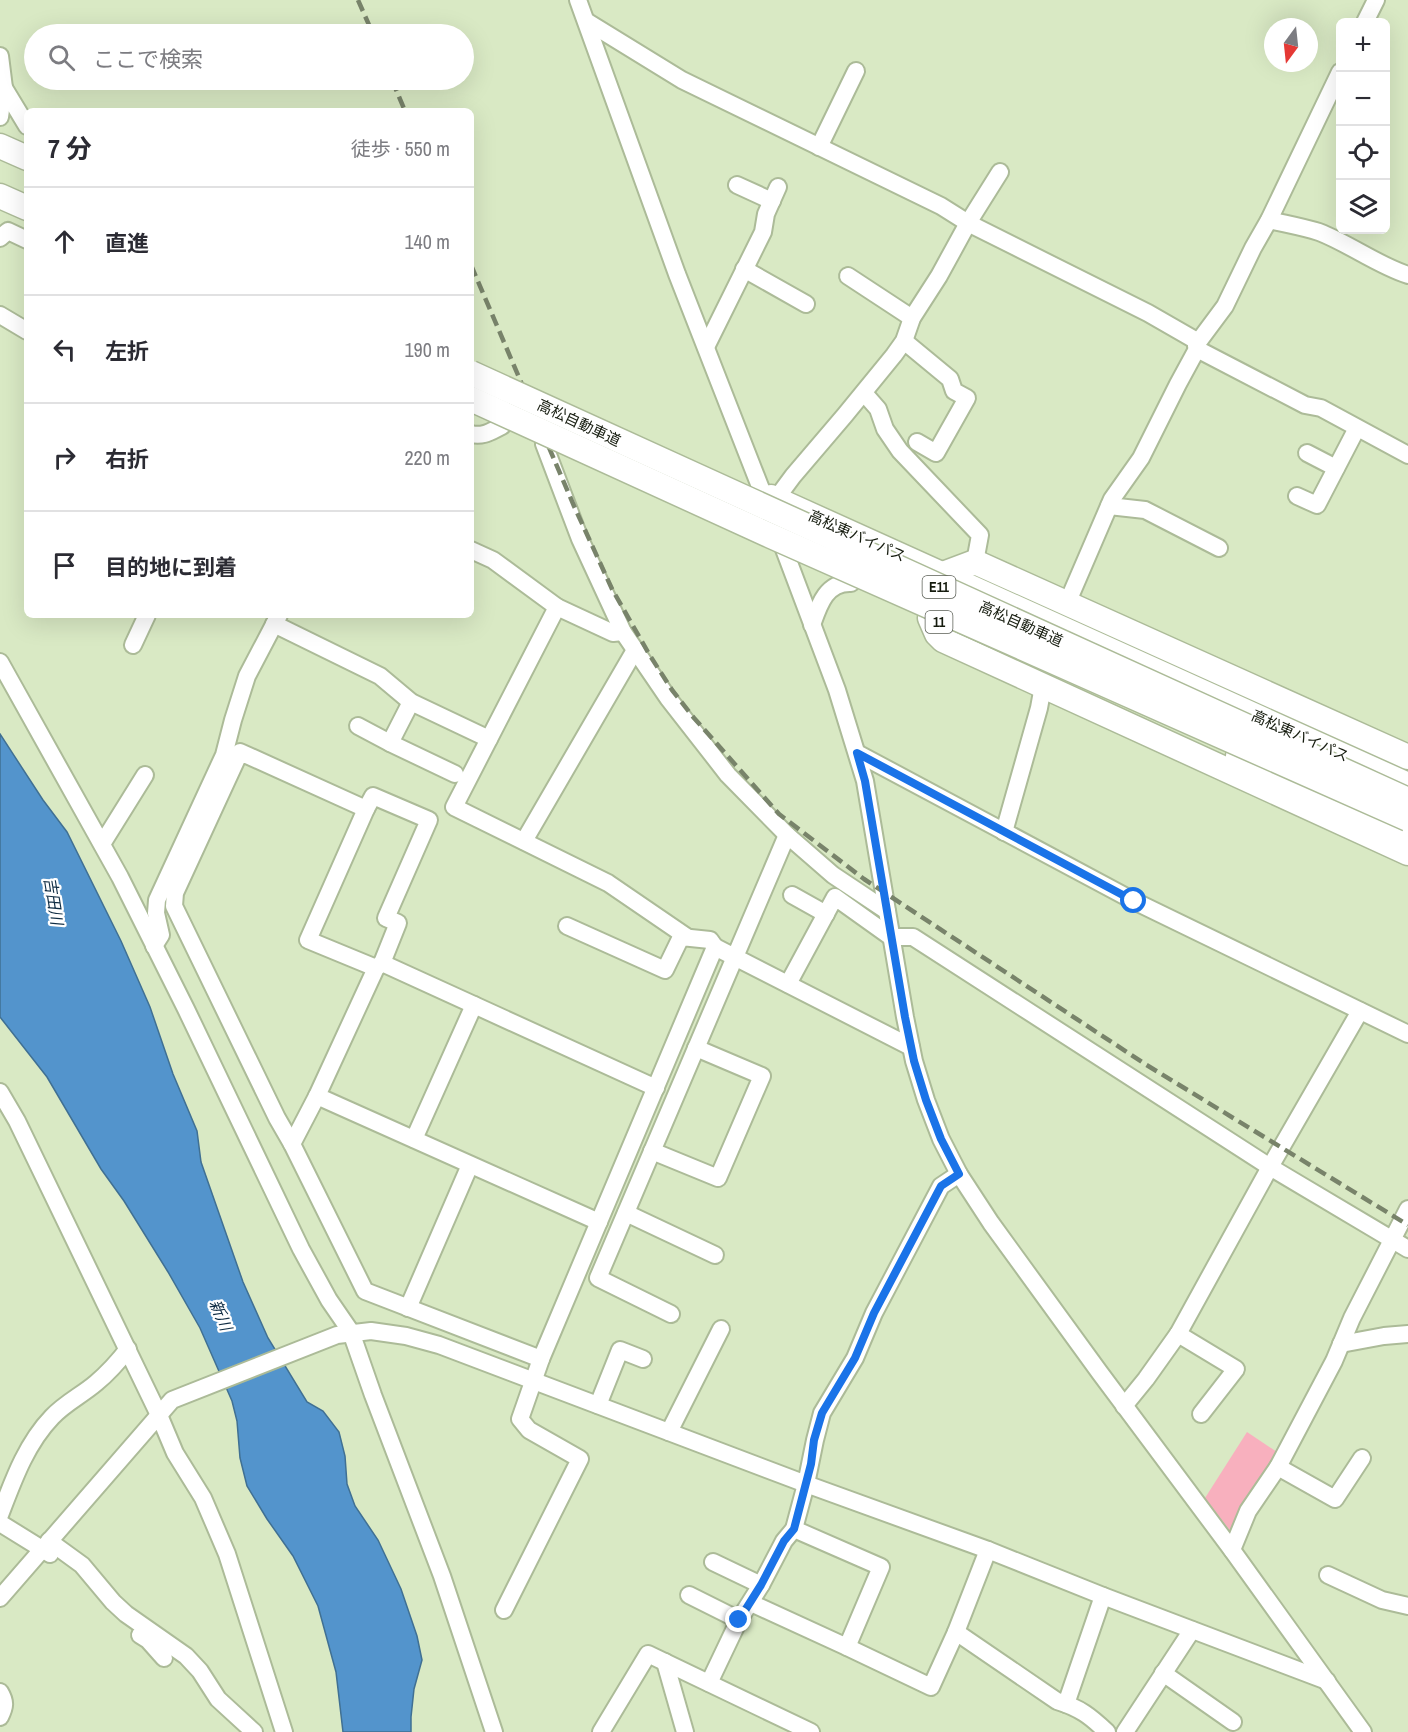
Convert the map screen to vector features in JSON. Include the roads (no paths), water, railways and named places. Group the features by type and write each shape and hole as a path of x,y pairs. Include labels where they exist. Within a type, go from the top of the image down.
{"highway":[{"path":"0,146 24,157"},
{"path":"0,161 24,172"},
{"path":"0,185 24,196"},
{"path":"0,196 24,207"},
{"name":"高松東バイパス","path":"474,361 1408,785"},
{"name":"高松自動車道","path":"474,375 1408,800"},
{"name":"高松自動車道","path":"474,400 771,536 1408,819"},
{"name":"11","path":"474,412 1408,833"},
{"path":"943,574 975,562 1408,757"},
{"path":"930,618 937,634 943,639 1408,853"},
{"path":"1215,697 1226,674"}],"street":[{"path":"578,0 677,274 769,496 785,554 837,690 865,781 911,1047 926,1100 941,1139 959,1174 991,1223 1363,1732"},
{"path":"1367,18 1376,0"},
{"path":"586,21 682,80 941,206 968,223 1148,313 1195,340 1197,347 1305,405 1321,408 1408,455"},
{"path":"0,56 4,88 0,117"},
{"path":"819,147 856,71"},
{"path":"1068,604 1112,499 1142,458 1197,347 1225,306 1336,82"},
{"path":"4,88 24,121"},
{"path":"769,496 793,476 894,355 904,340 912,318 1000,172"},
{"path":"706,347 763,232 766,214 775,194 737,185"},
{"path":"1269,220 1319,232 1397,272 1408,275"},
{"path":"0,238 8,231 24,239"},
{"path":"744,269 806,304"},
{"path":"848,276 912,318"},
{"path":"0,315 24,329"},
{"path":"904,340 950,379 954,391 967,398 936,453 917,442"},
{"path":"864,393 878,409 885,429 900,451 980,535 975,562"},
{"path":"474,435 485,435 502,426"},
{"path":"1297,496 1317,505 1357,428"},
{"path":"544,444 579,539 623,632 668,698 728,775 787,835 832,875 887,911"},
{"path":"1307,453 1336,468"},
{"path":"1109,506 1145,510 1219,548"},
{"path":"474,551 493,560 557,608 613,633 623,632"},
{"path":"812,625 826,595 842,582 851,582"},
{"path":"557,608 454,807 608,883 687,937"},
{"path":"133,645 146,618"},
{"path":"154,946 161,934 156,913 157,900 224,755 247,676 276,620 380,676 411,702 489,739"},
{"path":"524,841 634,650"},
{"path":"0,662 102,844 329,1300 372,1395 442,1576 494,1732"},
{"path":"1004,832 1039,708 1043,686"},
{"path":"390,743 411,702"},
{"path":"358,726 455,774"},
{"path":"366,809 240,752 175,893 174,906 277,1118 365,1291 541,1359"},
{"path":"857,753 1153,911 1408,1034"},
{"path":"102,844 145,776"},
{"path":"292,1144 317,1096 379,965 398,923 386,918 429,820 373,796 308,940 379,965 474,1005 656,1088"},
{"path":"671,1314 598,1278 787,835"},
{"path":"792,895 826,914"},
{"path":"788,984 835,897 891,936 913,937 1270,1167 1408,1250"},
{"path":"567,926 664,970 681,937 710,940 716,947 911,1047"},
{"path":"504,1610 580,1459 529,1430 520,1419 529,1379 541,1359 716,947"},
{"path":"414,1139 474,1005"},
{"path":"1124,1406 1178,1334 1270,1167 1360,1011"},
{"path":"652,1151 718,1178 762,1076 696,1048"},
{"path":"0,1092 17,1121 176,1453 202,1498 227,1554 281,1729"},
{"path":"317,1096 599,1222"},
{"path":"408,1308 470,1165"},
{"path":"709,1683 739,1620 751,1603 784,1541 794,1529 822,1413 855,1358 874,1313 941,1186 959,1174"},
{"path":"1232,1550 1248,1511 1278,1467 1334,1361 1352,1318 1408,1209"},
{"path":"626,1213 715,1255"},
{"path":"669,1432 721,1329"},
{"path":"0,1613 1,1597 172,1400 344,1333 379,1332 439,1345 806,1484 988,1550 1327,1681"},
{"path":"1178,1334 1236,1369 1201,1414"},
{"path":"1341,1344 1408,1334"},
{"path":"0,1515 14,1477 30,1446 50,1418 95,1384 128,1349"},
{"path":"598,1405 620,1350 643,1359"},
{"path":"1278,1467 1335,1499 1362,1458"},
{"path":"0,1523 82,1565 126,1614 186,1656 200,1671 218,1698 254,1732"},
{"path":"794,1529 881,1567 847,1647"},
{"path":"46,1545 75,1572 105,1608 147,1640 164,1658"},
{"path":"751,1603 931,1687 956,1632 988,1550"},
{"path":"713,1562 761,1585"},
{"path":"1328,1575 1382,1600 1408,1606"},
{"path":"689,1595 739,1620"},
{"path":"1066,1704 1104,1596"},
{"path":"1125,1732 1192,1629"},
{"path":"956,1632 1057,1701 1087,1714 1107,1732"},
{"path":"601,1732 648,1654 811,1732"},
{"path":"665,1662 685,1732"},
{"path":"1163,1673 1233,1722"},
{"path":"0,1692 5,1701 0,1717"}],"water":[{"path":"0,734 67,832 121,941 150,1007 173,1074 197,1131 201,1162 243,1282 268,1338 307,1402 323,1411 339,1432 345,1456 347,1484 355,1506 378,1540 401,1589 417,1636 422,1660 414,1689 411,1732 343,1732 336,1672 318,1606 293,1556 247,1486 240,1458 237,1421 232,1401 200,1328 168,1272 124,1201 101,1169 47,1077 0,1017"}],"railway":[{"path":"358,0 369,24"},
{"path":"396,90 404,108"},
{"path":"474,272 612,589 672,690 779,814 864,879 1145,1064 1408,1225"}],"water label":[{"name":"吉田川","path":"54,901"},
{"name":"新川","path":"221,1315"}]}
